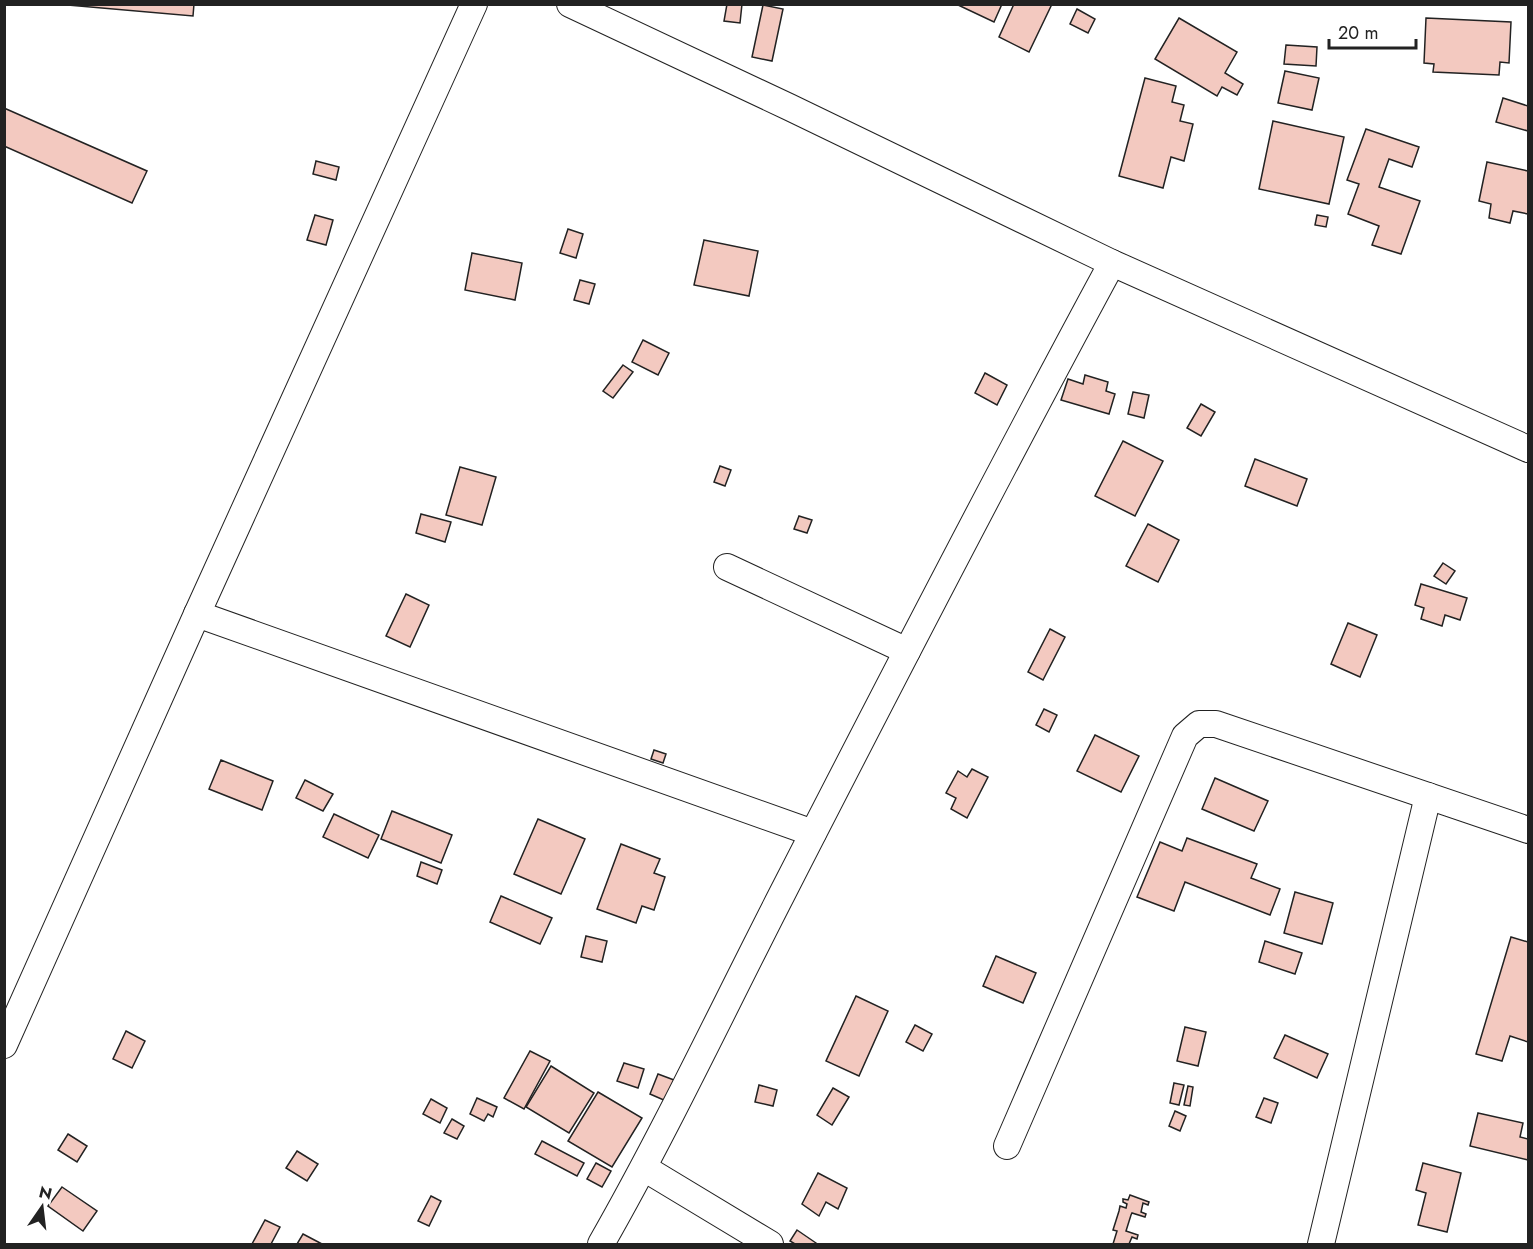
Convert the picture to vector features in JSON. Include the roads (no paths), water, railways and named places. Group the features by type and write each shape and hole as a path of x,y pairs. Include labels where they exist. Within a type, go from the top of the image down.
{"street":[{"path":"5,1044 474,4"},
{"path":"570,4 1112,263 1528,449"},
{"path":"601,1245 644,1168 813,833 1010,453 1112,263"},
{"path":"727,567 907,651"},
{"path":"197,614 813,833"},
{"path":"1007,1146 1185,736 1199,724 1216,724 1528,831"},
{"path":"1320,1245 1428,796"},
{"path":"644,1168 770,1245"}]}
